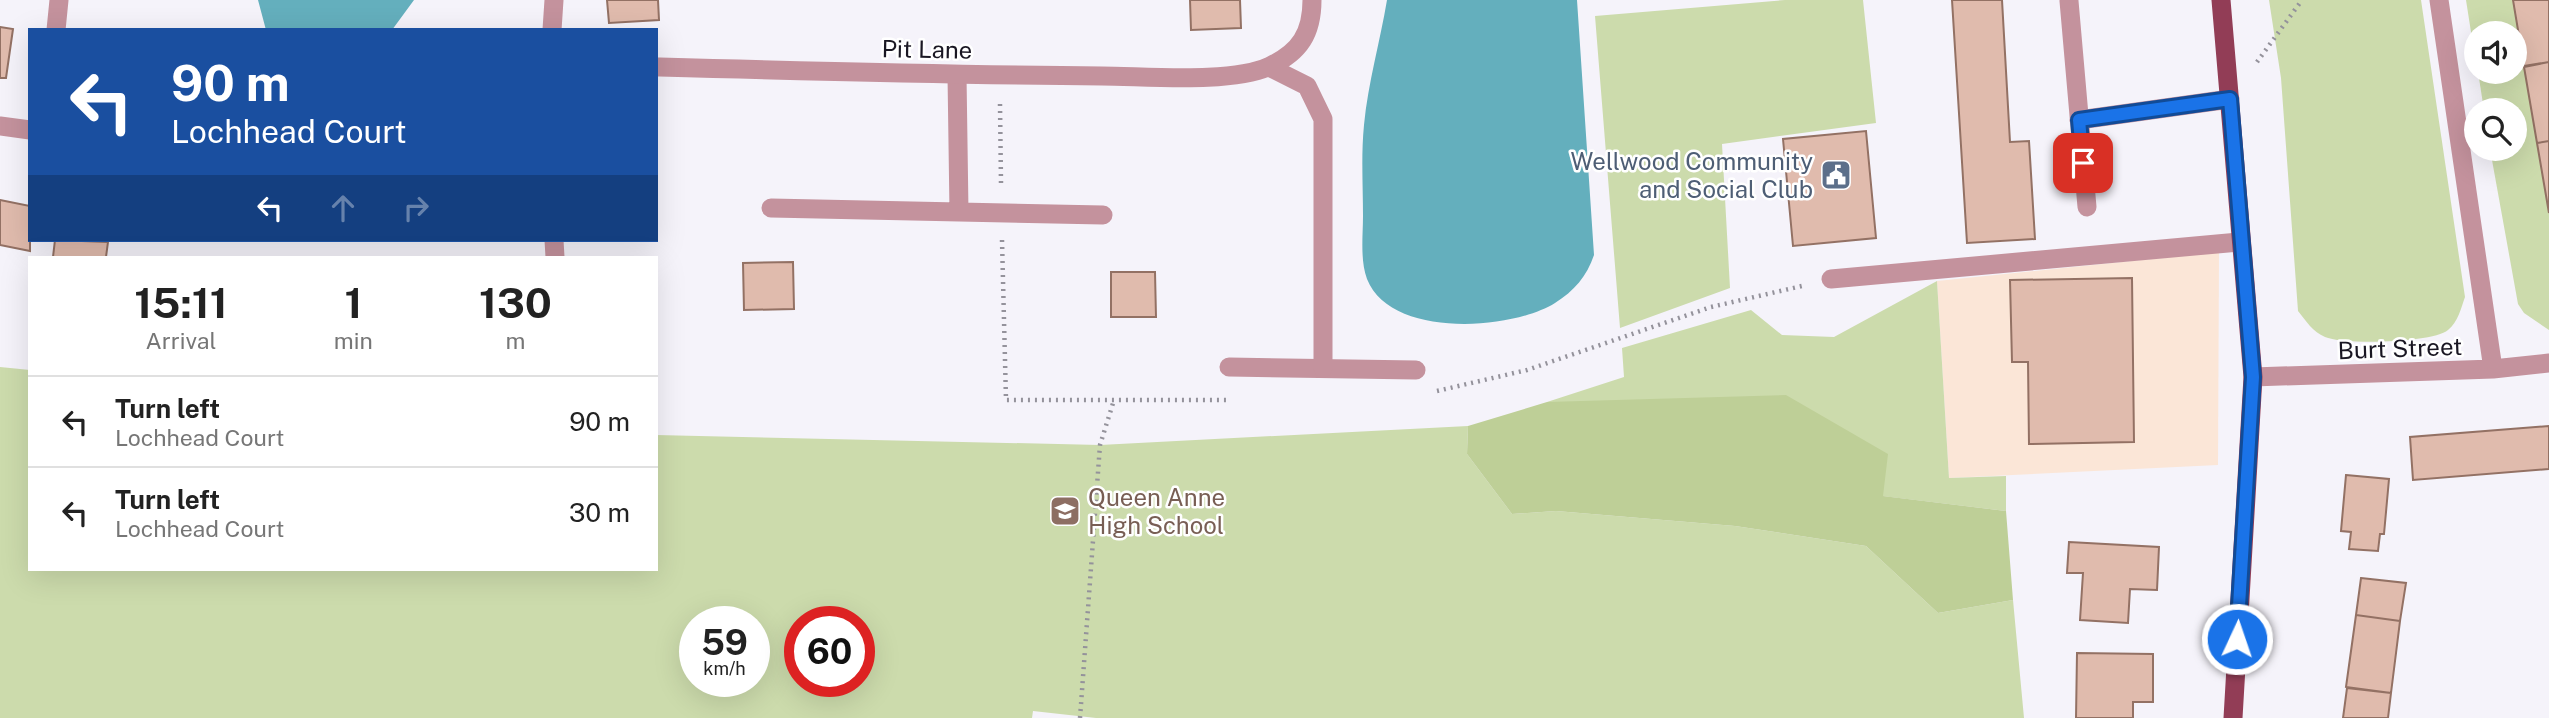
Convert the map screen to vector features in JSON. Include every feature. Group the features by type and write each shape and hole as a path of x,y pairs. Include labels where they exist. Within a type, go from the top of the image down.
{"main road":[{"path":"2221,0 2239,242 2253,377 2232,718"}],"street":[{"path":"55,28 59,0"},
{"path":"552,28 554,0"},
{"path":"1269,67 1298,49 1312,19 1312,0"},
{"path":"2439,0 2493,369"},
{"path":"2069,1 2087,207"},
{"name":"Pit Lane","path":"658,67 957,75 1197,77 1269,67"},
{"path":"1269,67 1307,86 1323,119 1322,368"},
{"path":"957,75 959,212"},
{"path":"2079,120 2230,99"},
{"path":"0,126 28,130"},
{"path":"771,208 1104,215"},
{"path":"1831,279 2239,242"},
{"name":"Burt Street","path":"2253,377 2493,369 2549,363"},
{"path":"1229,368 1416,370"}],"path":[{"path":"2230,99 2301,0"},
{"path":"1080,718 1100,445 1114,400"}],"shaded area":[{"path":"2219,252 2218,465 1949,478 1937,281"}],"green space":[{"path":"1785,0 1863,0 1876,123 1722,144 1730,288 1620,328 1595,16"},
{"path":"2269,0 2421,0 2465,297 2457,319 2448,330 2425,338 2407,340 2335,340 2317,332 2298,311 2281,78"},
{"path":"2466,0 2549,0 2549,330 2524,313 2518,304 2492,161 2527,161 2527,98 2482,98 2480,84 2527,84 2527,21 2469,21"},
{"path":"1937,281 1949,478 2006,476 2006,511 1882,496 1547,402 1624,377 1622,348 1751,310 1782,335 1834,337"},
{"name":"Queen Anne High School","path":"0,367 28,370 28,571 658,571 658,435 1100,445 1468,426 1467,454 1512,514 1556,511 1735,526 1866,546 1938,613 2013,600 2024,718 1096,718 1033,711 1032,718 0,718"},
{"path":"1786,395 1888,454 1883,496 2006,511 2013,600 1938,613 1866,546 1735,526 1556,511 1512,514 1467,454 1468,426 1547,402"}],"water":[{"path":"258,0 414,0 393,28 265,28"},
{"path":"1387,0 1577,0 1594,255 1579,282 1555,303 1510,319 1453,324 1425,320 1400,312 1380,298 1367,279 1362,248 1363,136 1368,94"}],"building":[{"path":"607,0 658,0 659,20 609,23"},
{"path":"1190,0 1240,0 1241,28 1191,30"},
{"path":"1952,0 2002,0 2010,142 2029,141 2035,239 1967,243"},
{"path":"2513,0 2549,0 2549,62 2527,66 2527,21 2516,21"},
{"path":"0,27 13,29 6,78 0,78"},
{"path":"2549,62 2549,141 2537,143 2527,84 2527,66"},
{"path":"1866,131 1876,238 1793,246 1783,139"},
{"path":"2549,141 2549,213 2537,143"},
{"path":"0,200 28,206 30,251 0,245"},
{"path":"55,242 108,242 106,256 53,256"},
{"path":"793,262 794,309 744,310 743,263"},
{"path":"1111,272 1155,272 1156,317 1111,317"},
{"path":"2132,278 2134,442 2029,444 2028,362 2012,362 2010,280"},
{"path":"2549,426 2549,469 2413,480 2410,437"},
{"path":"2346,475 2389,479 2384,534 2380,534 2378,551 2349,549 2351,532 2341,531"},
{"path":"2069,542 2159,547 2157,590 2130,589 2128,623 2080,620 2083,573 2067,573"},
{"path":"2361,578 2406,583 2400,621 2356,615"},
{"path":"2356,615 2400,621 2391,693 2346,687"},
{"path":"2077,653 2153,654 2153,702 2133,702 2133,718 2076,718"},
{"path":"2347,688 2391,693 2388,718 2343,718"}],"place":[{"name":"Wellwood Community and Social Club","path":"1836,175"},
{"name":"Queen Anne High School","path":"1065,511"}],"route":[{"path":"2083,163 2079,120 2230,99 2239,242 2253,377 2237,639"}]}
